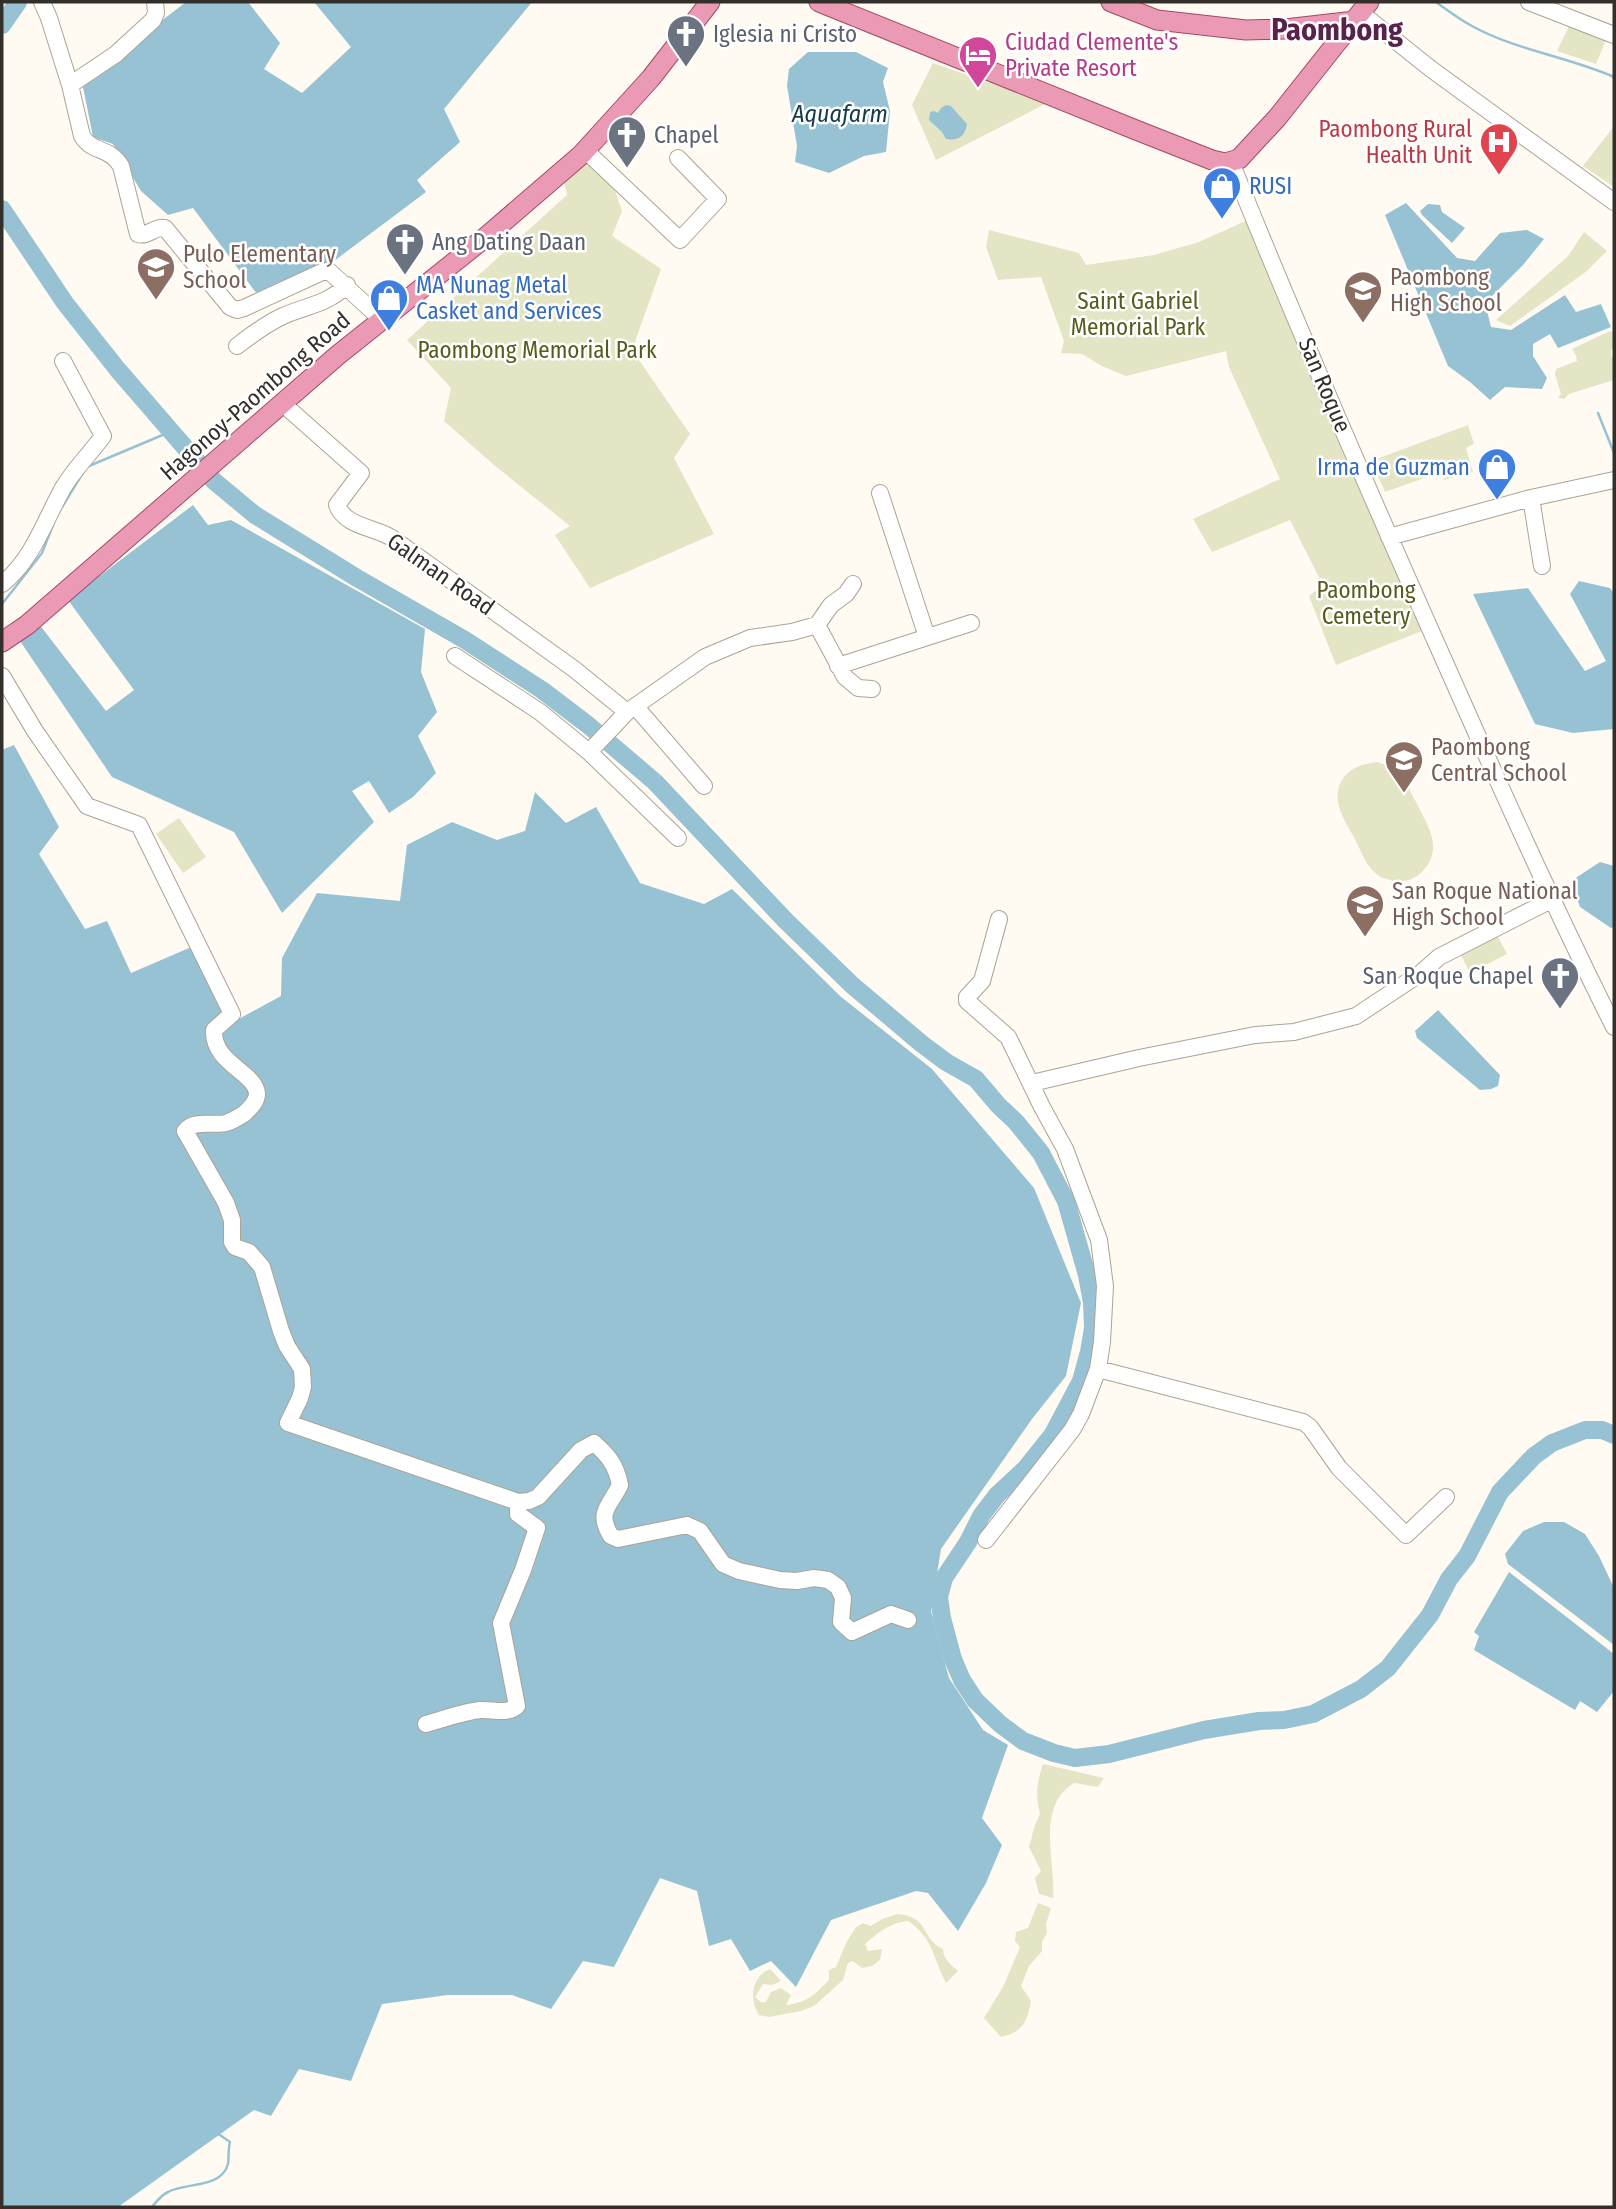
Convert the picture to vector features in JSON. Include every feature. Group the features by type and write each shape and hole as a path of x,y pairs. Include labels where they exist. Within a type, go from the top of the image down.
{"main road":[{"name":"Hagonoy-Paombong Road","path":"2,642 27,625 282,403 382,318 507,219 585,150 651,78 710,2"},
{"path":"819,2 1212,160 1231,162 1239,159 1277,118 1361,12"},
{"path":"1111,2 1157,20 1246,30 1285,29 1361,12"}],"street":[{"path":"42,2 70,85 82,136 91,147 106,150 115,156 121,166 138,234 144,235 161,227 165,228 230,307 237,310 329,271 382,318"},
{"path":"70,85 116,54 153,20 156,13 155,2"},
{"path":"1529,2 1614,35"},
{"path":"1361,12 1431,69 1614,202"},
{"path":"585,150 680,240 718,199 678,158"},
{"name":"San Roque","path":"1231,162 1390,537 1551,900 1614,1027"},
{"path":"237,346 254,332 282,317 334,297 347,285"},
{"path":"2,584 29,556 65,485 103,436 63,361"},
{"name":"Galman Road","path":"282,403 361,473 337,505 340,511 358,525 392,538 631,709"},
{"path":"1390,537 1531,498 1614,481"},
{"path":"880,494 927,637"},
{"path":"1531,498 1542,566"},
{"path":"593,748 631,709 705,657 750,638 792,632 817,625 831,605 846,594 853,584"},
{"path":"838,666 971,623"},
{"path":"817,625 845,677 858,688 872,689"},
{"path":"455,656 593,748 678,838"},
{"path":"2,676 35,731 87,806 139,825 232,1014 214,1030 214,1037 222,1056 254,1085 257,1095 253,1107 236,1120 224,1124 188,1126 185,1130 226,1203 232,1220 232,1242 235,1247 249,1252 262,1267 281,1331 302,1369 303,1387 288,1423 524,1515 537,1528 501,1623 516,1708 509,1711 465,1712 426,1724"},
{"path":"631,709 704,786"},
{"path":"1032,1083 1255,1035 1294,1032 1356,1016 1421,973 1439,957 1551,900"},
{"path":"986,1540 1081,1415 1098,1369 1105,1304 1098,1240 1065,1149 1008,1037 967,1001 967,997 982,981 999,919"},
{"path":"1098,1369 1303,1422 1310,1427 1339,1468 1406,1535 1446,1497"},
{"path":"524,1515 528,1501 538,1497 581,1450 594,1443 611,1458 620,1485 604,1513 603,1521 611,1536 618,1539 687,1525 700,1531 723,1564 739,1571 779,1580 828,1580 838,1587 843,1598 841,1622 852,1632 891,1614 908,1620"}],"green space":[{"path":"1572,20 1608,35 1596,64 1557,51"},
{"path":"933,63 1047,103 936,160 912,105"},
{"path":"1614,126 1614,187 1583,166"},
{"name":"Paombong Memorial Park","path":"590,159 612,182 622,211 612,236 661,269 632,350 690,434 674,458 714,534 590,588 555,535 570,526 444,421 451,388 407,340 567,195 564,182"},
{"path":"1250,219 1427,629 1336,665 1309,596 1323,585 1290,520 1212,552 1193,519 1280,479 1229,367 1226,351 1126,376 1082,354 1061,353 1064,341 1041,277 998,280 986,247 989,230 1079,253 1086,265 1154,255 1199,242"},
{"path":"1584,232 1607,251 1587,271 1510,326 1496,320 1568,256"},
{"path":"1610,331 1614,333 1611,356 1614,360 1614,380 1569,394 1564,399 1558,398 1561,394 1556,369 1577,361 1572,349"},
{"path":"1468,425 1474,444 1466,448 1473,472 1444,480 1441,472 1385,492 1371,461"},
{"path":"1377,762 1401,774 1431,834 1431,858 1422,871 1409,880 1392,880 1371,869 1340,809 1339,785 1347,773"},
{"path":"179,818 206,857 183,873 156,834"},
{"path":"1497,935 1507,954 1470,973 1460,953"},
{"path":"1043,1764 1104,1778 1098,1787 1074,1783 1062,1793 1055,1806 1050,1836 1053,1898 1039,1894 1035,1878 1041,1871 1029,1847 1040,1814 1037,1789"},
{"path":"1038,1903 1051,1908 1042,1951 1029,1966 1021,1986 1031,2001 1028,2015 1019,2029 1001,2037 984,2018 1003,1987 1020,1947 1015,1941 1016,1932 1028,1928"},
{"path":"897,1914 915,1919 930,1939 943,1949 946,1959 958,1971 946,1983 923,1934 908,1921 901,1922 885,1929 865,1944 868,1951 882,1949 880,1960 872,1966 862,1968 853,1961 848,1963 843,1980 814,2006 769,2017 759,2015 753,1996 756,1983 764,1972 770,1969 781,1981 772,1985 763,1984 755,1997 761,2002 766,2002 771,1992 781,1988 791,1995 786,2005 805,2000 829,1980 829,1970 836,1967 856,1927 863,1923 871,1926"}],"water":[{"path":"186,2 248,2 280,43 264,69 302,93 351,47 314,2 532,2 444,109 460,142 417,180 426,192 334,261 257,294 193,208 168,215 141,191 113,144 93,137 82,82"},
{"name":"Aquafarm","path":"808,52 856,52 888,68 883,82 890,111 886,152 864,156 829,173 795,162 797,146 787,86 789,69"},
{"path":"946,105 951,106 967,124 963,135 957,139 946,139 929,120 930,112 938,113"},
{"path":"1406,203 1457,258 1475,261 1500,233 1527,230 1544,239 1523,265 1485,303 1491,327 1511,330 1565,295 1576,312 1601,304 1611,327 1558,348 1550,334 1533,344 1533,356 1547,378 1542,389 1505,387 1490,400 1448,366 1385,215"},
{"path":"1428,204 1440,205 1442,212 1465,228 1452,243 1422,215 1420,211"},
{"path":"193,505 208,525 231,520 425,629 421,672 437,712 418,736 436,773 413,797 389,813 369,781 352,791 374,822 282,913 234,832 112,777 20,641 39,624 106,711 134,690 68,600"},
{"path":"1579,581 1610,588 1614,594 1614,729 1573,733 1535,724 1473,594 1528,588 1585,671 1606,661 1570,594"},
{"path":"14,745 59,827 39,854 85,929 107,921 131,973 196,945 235,1021 281,996 282,958 317,893 400,901 407,845 452,822 497,840 525,831 535,792 566,823 596,807 640,883 704,904 732,889 840,996 932,1069 1034,1188 1081,1303 1066,1376 1032,1419 941,1549 931,1611 949,1678 983,1730 1008,1745 982,1818 1002,1845 986,1883 958,1931 928,1893 916,1891 831,1920 796,1987 771,1961 750,1971 731,1939 709,1946 697,1891 660,1878 614,1967 583,1961 551,2009 512,1995 448,1995 382,2004 351,2081 299,2069 271,2116 254,2110 118,2207 2,2207 2,750"},
{"path":"1600,862 1614,866 1614,927 1611,928 1580,907 1571,881"},
{"path":"1438,1010 1500,1075 1498,1086 1480,1090 1417,1038 1415,1031"},
{"path":"1544,1522 1564,1522 1585,1534 1599,1556 1614,1588 1614,1645 1508,1564 1505,1554 1523,1531"},
{"path":"1509,1572 1614,1654 1614,1691 1597,1712 1580,1701 1575,1710 1474,1650 1479,1636 1474,1632"}],"waterway":[{"path":"2,25 18,2"},
{"path":"1436,2 1489,34 1614,77"},
{"path":"2,209 65,303 118,370 214,481 255,515 465,640 542,690 588,725 655,782 785,920 852,985 922,1044 976,1079 1041,1153 1066,1201 1087,1275 1093,1328 1089,1352 1081,1381 1053,1434 981,1516 968,1542 944,1578 939,1597 953,1659 962,1680 975,1700 1000,1724 1023,1741 1075,1758 1109,1754 1204,1730 1313,1714 1361,1689 1388,1668 1430,1615 1449,1579 1467,1556 1500,1492 1534,1456 1552,1443 1585,1430 1602,1430 1614,1435"},
{"path":"1598,413 1614,453"},
{"path":"89,466 172,431"},
{"path":"62,507 84,471"},
{"path":"2,604 42,553 53,525"},
{"path":"931,1618 942,1618"},
{"path":"152,2207 168,2192 211,2181 224,2172 228,2164 230,2142 217,2133"}],"place":[{"name":"Iglesia ni Cristo","path":"686,68"},
{"name":"Ciudad Clemente's Private Resort","path":"978,89"},
{"name":"Chapel","path":"627,169"},
{"name":"Paombong Rural Health Unit","path":"1499,176"},
{"name":"RUSI","path":"1222,220"},
{"name":"Ang Dating Daan","path":"405,276"},
{"name":"Pulo Elementary School","path":"156,301"},
{"name":"Paombong High School","path":"1363,324"},
{"name":"MA Nunag Metal Casket and Services","path":"389,332"},
{"name":"Irma de Guzman","path":"1497,501"},
{"name":"Paombong Central School","path":"1404,794"},
{"name":"San Roque National High School","path":"1365,938"},
{"name":"San Roque Chapel","path":"1560,1010"}],"district":[{"name":"Paombong","path":"1337,30"}],"park label":[{"name":"Saint Gabriel Memorial Park","path":"1138,314"},
{"name":"Paombong Cemetery","path":"1366,603"}]}
